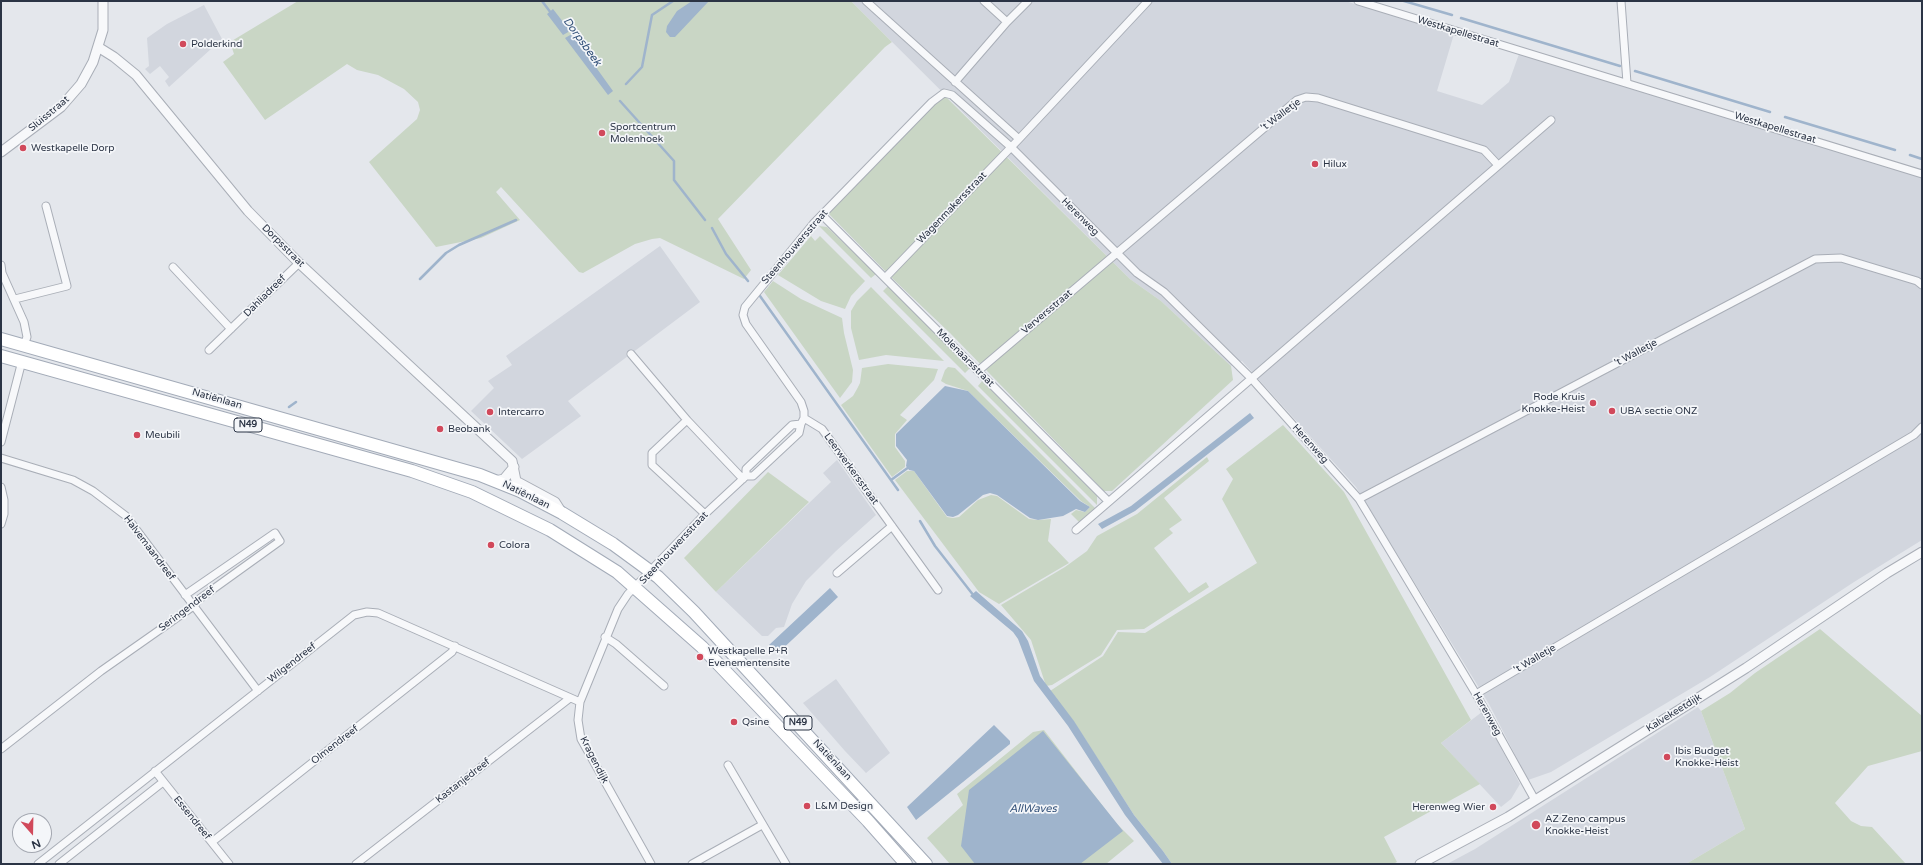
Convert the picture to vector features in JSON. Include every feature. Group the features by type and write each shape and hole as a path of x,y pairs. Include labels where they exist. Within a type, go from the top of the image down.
{"main road":[{"name":"Natiënlaan","path":"1,339 367,442 495,481 562,513 613,544 650,572 694,612 753,674 926,864"},
{"name":"Natiënlaan","path":"1,356 375,460 472,492 550,530 617,572 636,587 702,647 868,821 906,864"}],"street":[{"path":"98,47 103,30 103,1"},
{"path":"866,1 1018,139 1148,1"},
{"path":"984,1 1007,22"},
{"path":"955,82 1007,22 1028,1"},
{"name":"Westkapellestraat","path":"1358,1 1922,174"},
{"path":"1621,1 1627,83"},
{"name":"Sluisstraat","path":"1,152 61,107 73,94 93,62 98,47"},
{"name":"Dorpsstraat","path":"98,47 136,74 248,211 299,263 512,461 512,470 516,481 555,502 562,513"},
{"name":"Herenweg","path":"944,94 952,95 958,99 1011,147 1137,273 1164,292 1251,378 1359,499 1476,694 1535,800"},
{"name":"Steenhouwersstraat","path":"636,587 705,514 745,478 746,469 792,425 803,421 804,410 801,402 746,324 743,315 745,307 822,215 932,102 944,94"},
{"name":"'t Walletje","path":"1117,253 1284,109 1297,100 1306,97 1318,98 1484,150 1498,165"},
{"path":"1076,530 1551,120"},
{"name":"Wagenmakersstraat","path":"885,278 1018,139"},
{"path":"15,299 67,286 46,206"},
{"name":"Molenaarsstraat","path":"822,215 1108,501"},
{"name":"Verversstraat","path":"978,371 1117,253"},
{"name":"'t Walletje","path":"1359,499 1815,259 1841,258 1917,281 1922,285"},
{"name":"Dahliadreef","path":"209,350 299,263"},
{"path":"1,265 2,273 15,299 24,322 27,337 24,345"},
{"path":"173,267 232,329"},
{"path":"631,354 687,420 745,478"},
{"path":"1,442 22,361"},
{"path":"687,420 652,453 652,465 705,514"},
{"name":"Leerwerkersstraat","path":"803,421 822,429 938,590"},
{"name":"'t Walletje","path":"1476,694 1914,435 1922,427"},
{"name":"Halvemaandreef","path":"1,458 73,480 112,504 126,516 185,595 195,605 258,691"},
{"path":"495,481 504,479 512,470"},
{"path":"1,487 4,500 4,514 1,524"},
{"path":"837,573 892,526"},
{"name":"Seringendreef","path":"1,749 100,671 195,605 198,600 280,541 275,534 185,595"},
{"name":"Kalvekeetdijk","path":"1420,864 1508,817 1746,668 1922,552"},
{"name":"Kragendijk","path":"636,587 628,594 618,609 605,637 580,702 578,720 581,739 652,864"},
{"name":"Wilgendreef","path":"38,864 354,615 367,612 378,613 580,702"},
{"path":"605,637 616,644 664,686"},
{"name":"Olmendreef","path":"212,842 452,652 455,646"},
{"name":"Kastanjedreef","path":"356,864 570,698"},
{"path":"728,765 786,864"},
{"name":"Essendreef","path":"156,771 163,782 229,864"},
{"path":"59,864 163,782"},
{"path":"692,864 762,825"}],"shaded area":[{"path":"851,1 1345,1 1454,34 1437,91 1482,105 1509,82 1519,54 1922,177 1922,540 1854,582 1710,677 1551,772 1528,780 1489,704 1356,487 1242,361 1231,366 1161,301 1130,279"},
{"name":"Polderkind","path":"204,5 222,39 169,87 165,81 169,77 160,66 150,74 145,69 149,66 147,38 167,24"},
{"path":"660,246 700,302 568,401 581,416 522,459 471,411 494,388 488,381 512,365 506,356"},
{"path":"837,460 876,515 836,551 806,581 792,604 784,627 776,628 768,636 762,636 716,592 831,482 823,473"},
{"path":"836,679 890,753 866,773 803,703"},
{"path":"1698,707 1701,711 1745,829 1686,864 1447,864 1475,849"},
{"path":"1482,712 1520,784 1511,799 1501,807 1441,743"}],"green space":[{"name":"Sportcentrum Molenhoek","path":"298,1 851,1 892,42 885,47 718,219 751,270 744,279 660,238 635,244 583,273 579,272 501,187 496,192 520,220 481,238 436,247 369,162 417,119 420,110 418,102 404,89 378,75 357,70 347,64 265,120 223,62 234,54 230,42"},
{"path":"941,92 1130,279 1161,301 1231,366 1233,380 1112,491 1104,491 950,333 894,280 824,209"},
{"path":"819,226 827,227 876,274 871,278"},
{"path":"811,236 815,241 820,236 865,281 851,296 845,309 821,301 778,275"},
{"path":"773,281 801,299 842,318 853,370 852,382 840,398 764,292"},
{"path":"888,286 970,368 965,373 883,291"},
{"path":"871,287 944,361 886,355 859,360 851,328 851,311 857,301"},
{"path":"888,364 938,369 934,380 900,415 907,420 895,434 895,447 905,461 905,467 892,477 841,405 853,396 857,389 860,383 862,368"},
{"path":"948,367 955,368 1095,508 1079,522 1071,514 1076,510 1085,512 1090,507 1081,501 968,391 941,381 945,370"},
{"path":"982,381 1097,496 1097,505 978,386"},
{"path":"1283,425 1344,492 1471,720 1441,743 1480,784 1384,837 1397,862 1393,864 1172,864 1134,815 1074,722 1050,691 1103,656 1118,632 1145,633 1257,563 1222,499 1233,479 1226,469"},
{"path":"1207,457 1209,461 1164,498 1182,520 1169,529 1173,533 1154,548 1189,593 1206,582 1209,587 1144,629 1117,630 1101,655 1052,685 1046,686 1031,640 1001,605 1065,567 1087,551 1097,536 1137,514"},
{"path":"907,471 914,471 947,517 959,517 978,500 991,495 997,496 1029,519 1051,519 1048,541 1069,563 999,604 979,592 895,480"},
{"path":"768,472 809,502 716,592 684,558"},
{"path":"1820,629 1922,716 1922,751 1868,766 1835,803 1851,821 1861,826 1872,827 1906,864 1686,864 1745,829 1701,711 1730,693 1755,673"},
{"name":"AllWaves","path":"1044,730 1116,823 1134,841 1106,864 950,864 927,838 963,805 957,794 1033,732"}],"water":[{"path":"692,1 709,1 675,37 670,37 666,32 667,26 677,11"},
{"path":"553,9 570,31 563,35 547,14"},
{"path":"572,34 613,91 608,95 565,38"},
{"path":"945,386 968,391 1080,501 1090,507 1085,512 1076,509 1063,516 1038,520 1030,518 997,495 990,493 983,495 958,515 953,517 947,516 914,471 909,470 906,466 907,460 896,446 896,434"},
{"path":"1250,413 1254,418 1135,511 1102,529 1098,524 1131,506"},
{"path":"830,588 838,597 777,654 769,645"},
{"path":"976,591 1022,631 1028,641 1040,676 1074,721 1134,815 1172,864 1163,864 1125,815 1068,726 1034,681 1018,639 1013,632 970,596"},
{"path":"994,725 1010,741 1010,744 916,820 907,807"},
{"name":"AllWaves","path":"1043,731 1123,831 1080,864 975,864 961,846 969,790"}],"waterway":[{"name":"Dorpsbeek","path":"542,1 551,13"},
{"path":"626,84 642,67 652,15 673,1"},
{"path":"1404,1 1452,15"},
{"path":"1461,18 1620,66"},
{"path":"1635,71 1770,112"},
{"path":"620,101 674,161 674,180 705,220"},
{"path":"1785,117 1895,150"},
{"path":"1910,155 1922,159"},
{"path":"420,279 446,253 459,245 516,220"},
{"path":"712,228 726,254 748,281"},
{"path":"760,296 898,490"},
{"path":"289,407 296,402"},
{"path":"891,480 909,467"},
{"path":"920,521 935,546 974,596"}],"place":[{"name":"Polderkind","path":"183,44"},
{"name":"Sportcentrum Molenhoek","path":"602,133"},
{"name":"Westkapelle Dorp","path":"23,148"},
{"name":"Hilux","path":"1315,164"},
{"name":"Rode Kruis Knokke-Heist","path":"1593,403"},
{"name":"UBA sectie ONZ","path":"1612,411"},
{"name":"Intercarro","path":"490,412"},
{"name":"Beobank","path":"440,429"},
{"name":"Meubili","path":"137,435"},
{"name":"Colora","path":"491,545"},
{"name":"Westkapelle P+R Evenementensite","path":"700,657"},
{"name":"Qsine","path":"734,722"},
{"name":"Ibis Budget Knokke-Heist","path":"1667,757"},
{"name":"L&M Design","path":"807,806"},
{"name":"Herenweg Wier","path":"1493,807"},
{"name":"AZ Zeno campus Knokke-Heist","path":"1536,825"}]}
